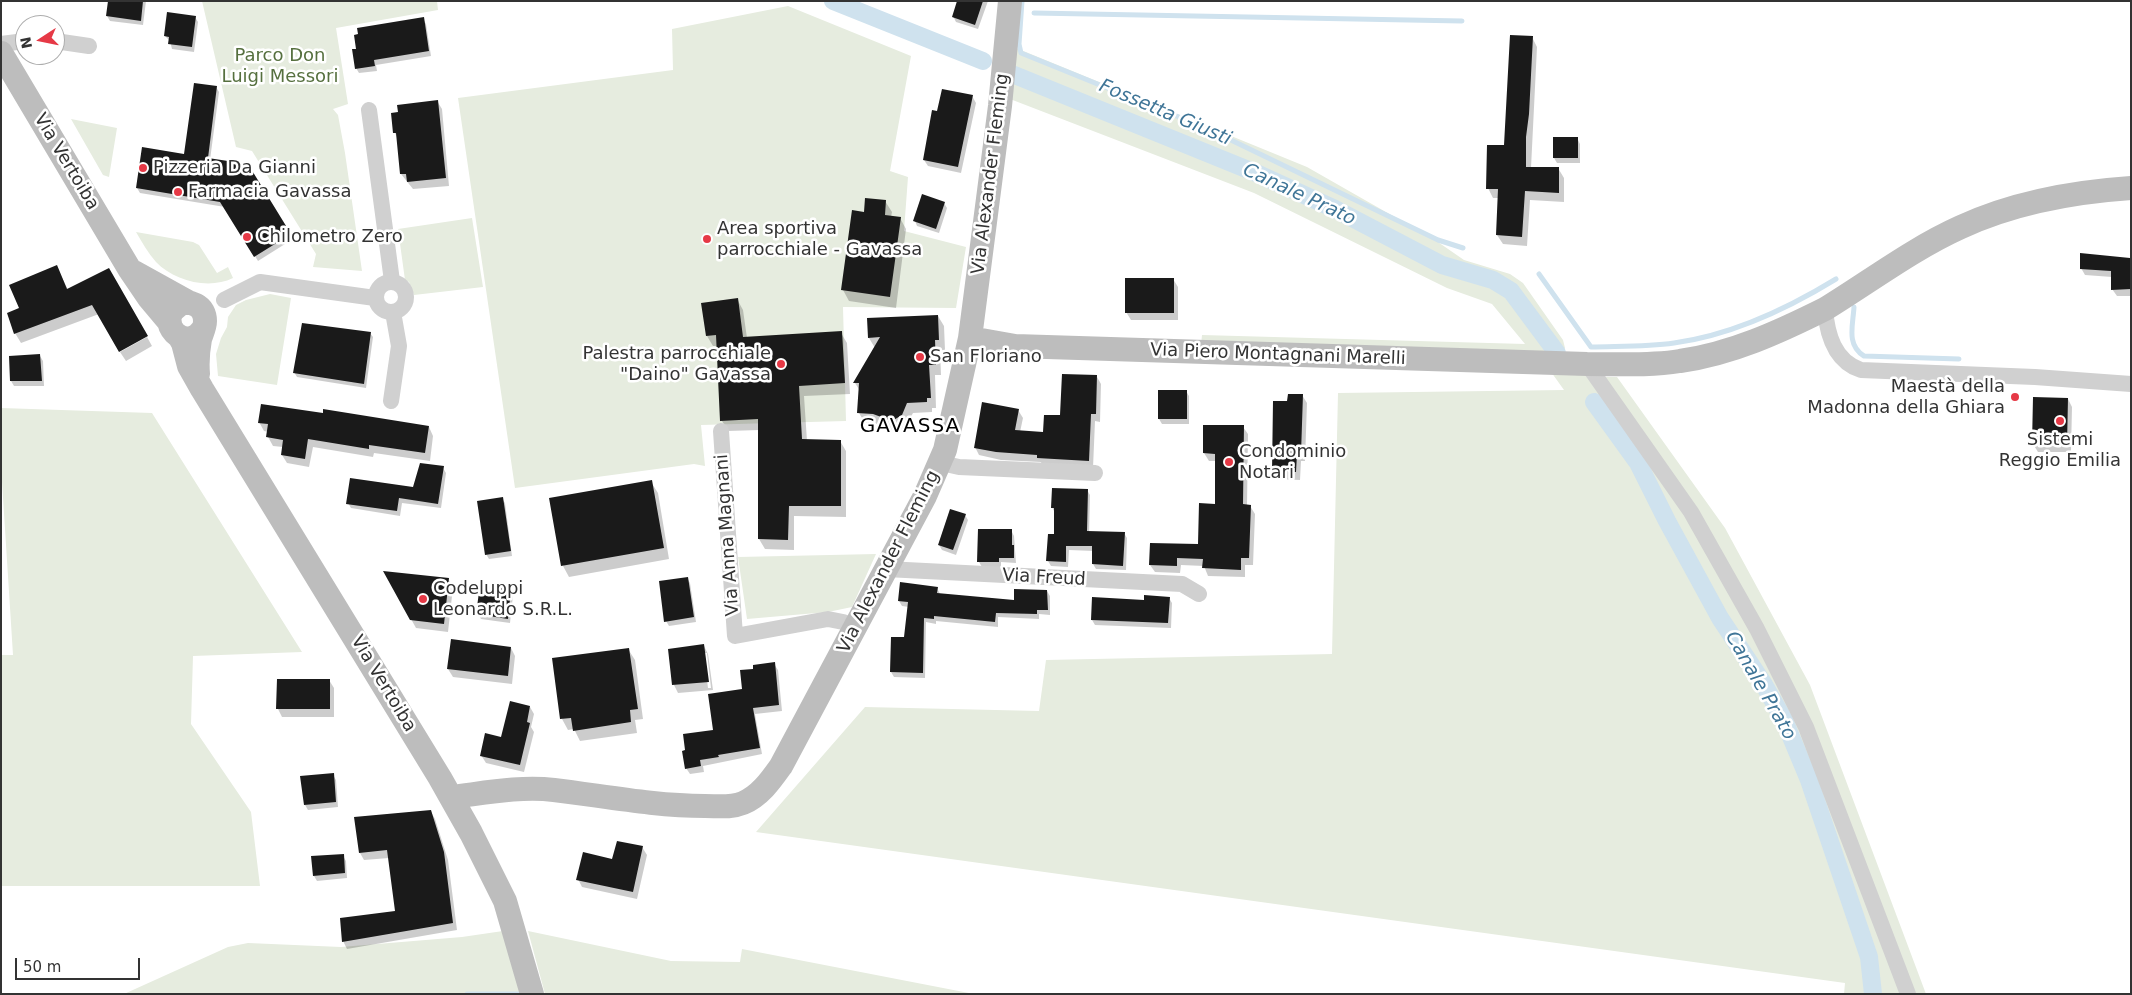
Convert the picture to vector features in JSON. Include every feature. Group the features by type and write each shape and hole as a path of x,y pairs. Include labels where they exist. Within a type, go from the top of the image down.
{"street":[{"name":"Via Alexander Fleming","path":"452,798 515,788 553,790 588,796 695,806 728,806 743,803 768,785 781,766 855,629 925,496 946,450 970,338 1001,99 1010,1"},
{"path":"1,44 15,42"},
{"path":"65,42 89,46"},
{"name":"Via Vertoiba","path":"1,53 130,270 149,298 174,329 189,366 202,389 452,798 490,868 505,901 532,994"},
{"path":"369,110 392,281"},
{"name":"Via Piero Montagnani Marelli","path":"970,338 1015,346 1587,364 1649,364 1698,358 1749,344 1824,309 1960,228 1995,213 2050,198 2131,188"},
{"path":"130,270 198,314"},
{"path":"392,281 401,285 406,293 405,303 393,312 383,310 376,303 375,298 378,288 382,284 392,281"},
{"path":"198,314 260,282 375,298"},
{"path":"180,304 198,314 197,336 192,338 174,329 171,312 175,307 180,304"},
{"path":"1824,309 1826,327 1834,348 1852,367 1861,370 2035,377 2131,384"},
{"path":"391,401 399,346 393,312"},
{"path":"198,314 198,377 202,389"},
{"path":"1587,364 1691,512 1762,637 1806,727 1906,991"},
{"name":"Via Anna Magnani","path":"721,431 735,636 828,619 843,622 855,629"},
{"path":"941,463 959,467 1095,474"},
{"name":"Via Freud","path":"886,569 1182,584 1199,594"}],"green space":[{"name":"Parco Don Luigi Messori","path":"202,1 437,1 438,10 336,28 348,104 333,109 338,115 345,153 362,271 313,267 316,254 252,151 236,147"},
{"name":"Area sportiva parrocchiale - Gavassa","path":"788,6 911,56 890,171 908,177 904,231 966,247 956,308 843,307 846,421 701,425 705,466 694,464 515,488 458,98 673,70 672,29"},
{"path":"1016,48 1307,167 1435,240 1464,260 1510,274 1523,283 1563,340 1565,348 1563,355 1201,345 1202,335 1525,344 1492,304 1447,288 1254,193 1010,99"},
{"path":"71,119 117,128 109,177 103,175"},
{"path":"472,218 483,287 414,295 409,282 405,280 398,229"},
{"path":"136,232 193,242 199,245 217,273 228,267 233,278 224,282 213,283 192,282 182,279 163,269 156,262"},
{"path":"270,294 291,298 277,385 218,376 216,354 227,327 228,317 236,305 246,300"},
{"path":"1544,362 1597,377 1617,377 1725,528 1810,685 1926,994 1844,994 1845,983 756,832 865,707 1039,711 1046,660 1332,654 1338,393 1564,390"},
{"path":"1,408 152,413 302,652 193,656 191,724 251,812 260,886 1,886 1,655 13,655 1,466"},
{"path":"876,554 852,607 828,612 747,619 738,557"},
{"path":"503,931 521,994 124,994 228,947 248,943 341,947 462,937"},
{"path":"528,931 671,961 740,962 742,949 974,994 545,994"}],"building":[{"path":"108,1 143,1 141,21 106,16"},
{"path":"957,1 983,1 975,25 952,17"},
{"path":"167,12 196,16 192,47 168,44 169,37 164,36"},
{"path":"424,17 429,51 374,60 375,66 355,69 352,49 356,49 354,35 358,34 357,28"},
{"path":"1510,35 1533,36 1526,137 1526,167 1559,167 1559,193 1525,191 1522,237 1496,235 1498,189 1486,189 1487,145 1504,145"},
{"path":"194,83 217,86 208,158 248,164 291,234 254,257 220,202 136,188 142,147 184,154"},
{"path":"942,89 973,95 958,167 923,160 932,110 937,111"},
{"path":"438,100 446,178 407,182 406,174 400,174 396,133 393,133 391,113 398,112 397,105"},
{"path":"1553,137 1578,137 1578,158 1553,158"},
{"path":"922,194 945,202 936,229 913,221"},
{"path":"865,198 886,200 885,215 901,217 890,297 841,290 852,210 864,212"},
{"path":"2080,253 2130,258 2131,289 2111,290 2111,271 2080,269"},
{"path":"57,265 67,289 109,268 148,336 119,352 92,305 14,334 7,313 19,308 9,285"},
{"path":"1125,278 1174,278 1174,313 1125,313"},
{"path":"738,298 743,337 842,331 845,383 799,386 802,439 841,440 841,506 789,506 788,540 758,539 758,419 720,421 716,335 706,336 701,303"},
{"path":"938,315 939,340 935,340 936,365 929,365 931,398 927,398 927,402 907,403 902,415 892,421 873,414 857,413 859,383 853,383 880,337 868,338 867,318"},
{"path":"302,323 371,332 364,384 293,373"},
{"path":"40,354 42,381 10,381 9,356"},
{"path":"1062,374 1097,375 1096,414 1091,414 1089,461 1037,458 1037,455 996,452 974,448 982,402 1019,409 1015,430 1043,432 1044,415 1060,415"},
{"path":"1158,390 1187,390 1187,419 1158,419"},
{"path":"1288,394 1303,394 1301,454 1297,454 1296,472 1272,472 1273,401 1287,401"},
{"path":"2033,397 2068,398 2067,445 2032,444"},
{"path":"261,404 323,413 323,409 429,426 425,453 369,445 369,449 308,439 305,459 281,455 283,440 266,437 268,424 258,423"},
{"path":"1203,425 1244,425 1243,504 1251,505 1249,558 1241,558 1241,570 1202,568 1203,559 1177,558 1177,566 1149,565 1150,543 1198,544 1199,503 1215,504 1215,454 1203,453"},
{"path":"420,463 444,466 438,504 399,498 397,511 346,504 350,478 413,487"},
{"path":"652,480 664,548 561,566 549,498"},
{"path":"1052,488 1088,489 1087,531 1125,532 1123,566 1092,564 1092,546 1066,546 1066,562 1046,561 1048,534 1054,534 1054,508 1051,508"},
{"path":"503,497 511,551 485,555 477,501"},
{"path":"950,509 966,514 953,550 938,545"},
{"path":"978,529 1012,529 1014,558 999,558 999,562 977,562"},
{"name":"Codeluppi Leonardo S.R.L.","path":"383,571 449,578 444,624 410,620"},
{"path":"688,577 694,617 664,622 659,581"},
{"path":"900,582 938,587 937,593 1014,600 1014,589 1047,590 1048,610 1037,610 1037,614 996,613 995,622 934,616 934,619 924,618 923,673 890,672 891,637 904,637 908,602 898,601"},
{"path":"480,585 511,589 508,619 476,614"},
{"path":"1144,595 1170,597 1168,623 1091,620 1092,597 1144,600"},
{"path":"451,639 511,647 508,676 447,669"},
{"path":"704,644 709,682 672,685 668,649"},
{"path":"629,648 638,709 630,710 631,722 573,731 571,718 560,719 552,658"},
{"path":"775,662 779,705 753,708 760,748 700,760 701,766 685,769 682,751 685,750 683,734 713,730 708,694 742,689 740,670 753,669 753,665"},
{"path":"277,679 330,679 330,709 276,709"},
{"path":"510,701 530,706 527,722 530,723 520,765 480,756 485,733 501,737"},
{"path":"334,773 336,802 304,805 300,776"},
{"path":"431,810 444,852 453,923 342,942 340,918 395,911 387,850 359,853 354,817"},
{"path":"617,841 643,846 633,892 576,880 583,852 612,859"},
{"path":"344,854 345,873 313,876 311,856"}],"waterway":[{"name":"Canale Prato","path":"833,1 983,61"},
{"name":"Fossetta Giusti","path":"1022,1 1019,44 1021,53 1206,128 1438,240 1463,248"},
{"path":"1034,13 1462,21"},
{"name":"Canale Prato","path":"1012,74 1256,173 1335,209 1442,265 1493,280 1511,291 1557,353"},
{"name":"Fossetta Giusti","path":"1539,274 1591,347 1664,344 1717,334 1779,310 1836,279"},
{"name":"Fossetta Giusti","path":"1854,307 1853,340 1858,351 1864,356 1959,359"},
{"name":"Canale Prato","path":"1594,402 1638,463 1720,618 1763,683 1784,720 1809,780 1869,957 1873,994"},
{"path":"467,994 524,994"}],"place":[{"name":"Pizzeria Da Gianni","path":"143,168"},
{"name":"Farmacia Gavassa","path":"178,192"},
{"name":"Chilometro Zero","path":"247,237"},
{"name":"Area sportiva parrocchiale - Gavassa","path":"707,239"},
{"name":"San Floriano","path":"920,357"},
{"name":"Palestra parrocchiale \"Daino\" Gavassa","path":"781,364"},
{"name":"Maestà della Madonna della Ghiara","path":"2015,397"},
{"name":"Sistemi Reggio Emilia","path":"2060,421"},
{"name":"Condominio Notari","path":"1229,462"},
{"name":"Codeluppi Leonardo S.R.L.","path":"423,599"}],"district":[{"name":"GAVASSA","path":"910,427"}]}
